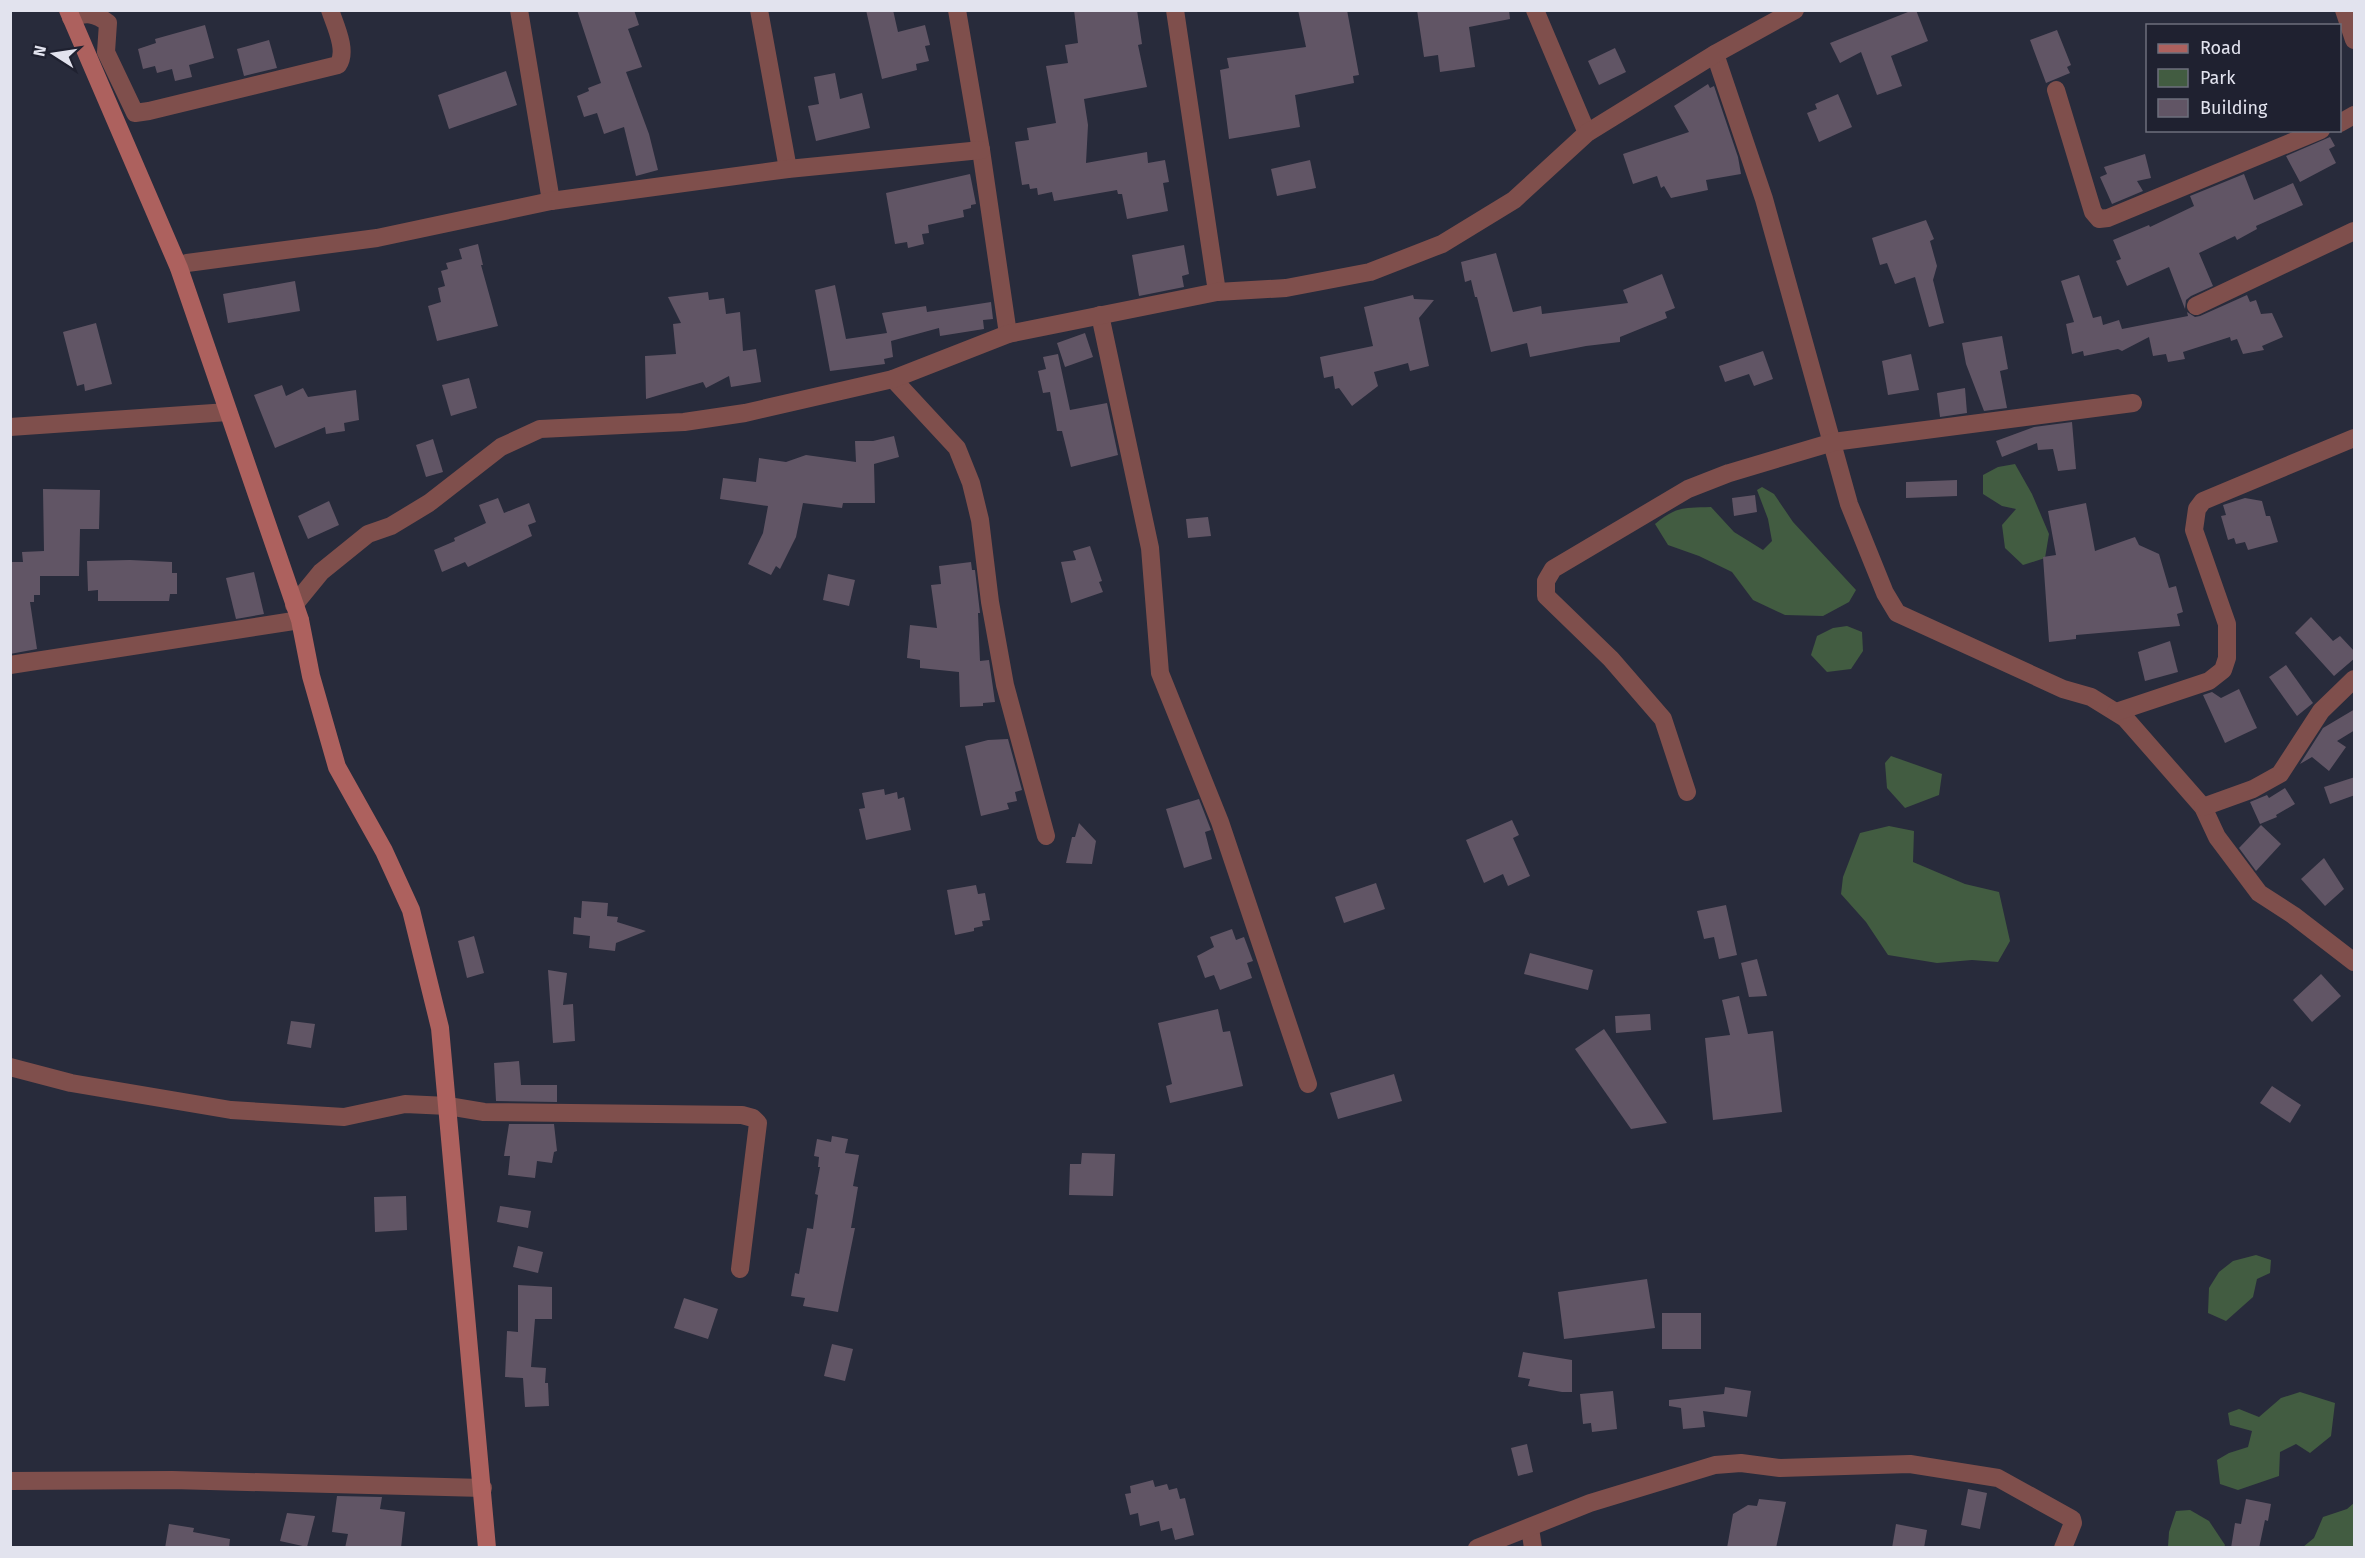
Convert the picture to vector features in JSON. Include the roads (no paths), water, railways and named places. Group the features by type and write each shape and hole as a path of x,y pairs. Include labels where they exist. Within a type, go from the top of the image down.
{"street":[{"path":"330,10 340,44 342,59 339,65 135,113 106,52 108,23 98,15 70,14 179,268 297,612 311,676 337,767 384,851 411,910 440,1028 487,1548"},
{"path":"519,10 550,201"},
{"path":"759,10 788,169"},
{"path":"957,10 981,150 1008,334"},
{"path":"1176,10 1217,292"},
{"path":"1535,10 1587,133"},
{"path":"10,665 258,628 297,612 321,572 368,534 391,526 429,503 501,447 540,429 684,422 745,413 893,379 1008,334 1217,292 1286,288 1370,272 1442,244 1514,200 1587,133 1715,54 1796,10"},
{"path":"2344,10 2355,40"},
{"path":"1715,54 1764,199 1849,504 1885,593 1897,613 2063,689 2091,697 2116,712 2138,731 2203,807 2217,837 2259,893 2293,915 2355,962"},
{"path":"2056,90 2093,212 2099,219 2108,218 2317,132"},
{"path":"2341,122 2355,115"},
{"path":"179,268 187,263 377,238 550,201 788,169 981,150"},
{"path":"2196,306 2355,231"},
{"path":"1100,315 1150,548 1160,673 1220,822 1308,1084"},
{"path":"893,379 957,448 971,483 980,520 990,602 1005,685 1046,836"},
{"path":"1687,792 1663,719 1611,659 1546,596 1546,581 1553,568 1688,489 1729,473 1833,442 2133,403"},
{"path":"10,427 125,417 228,412"},
{"path":"2116,712 2209,681 2223,670 2227,658 2226,624 2194,530 2197,509 2203,501 2355,438"},
{"path":"2203,807 2253,789 2280,774 2321,711 2355,679"},
{"path":"10,1067 71,1083 231,1110 344,1117 405,1104 448,1106 484,1112 742,1115 753,1118 759,1123 740,1269"},
{"path":"1477,1548 1590,1503 1715,1466 1741,1463 1780,1468 1910,1464 1998,1478 2072,1519 2073,1522 2063,1548"},
{"path":"10,1481 172,1480 483,1488"},
{"path":"1530,1528 1533,1548"}]}
